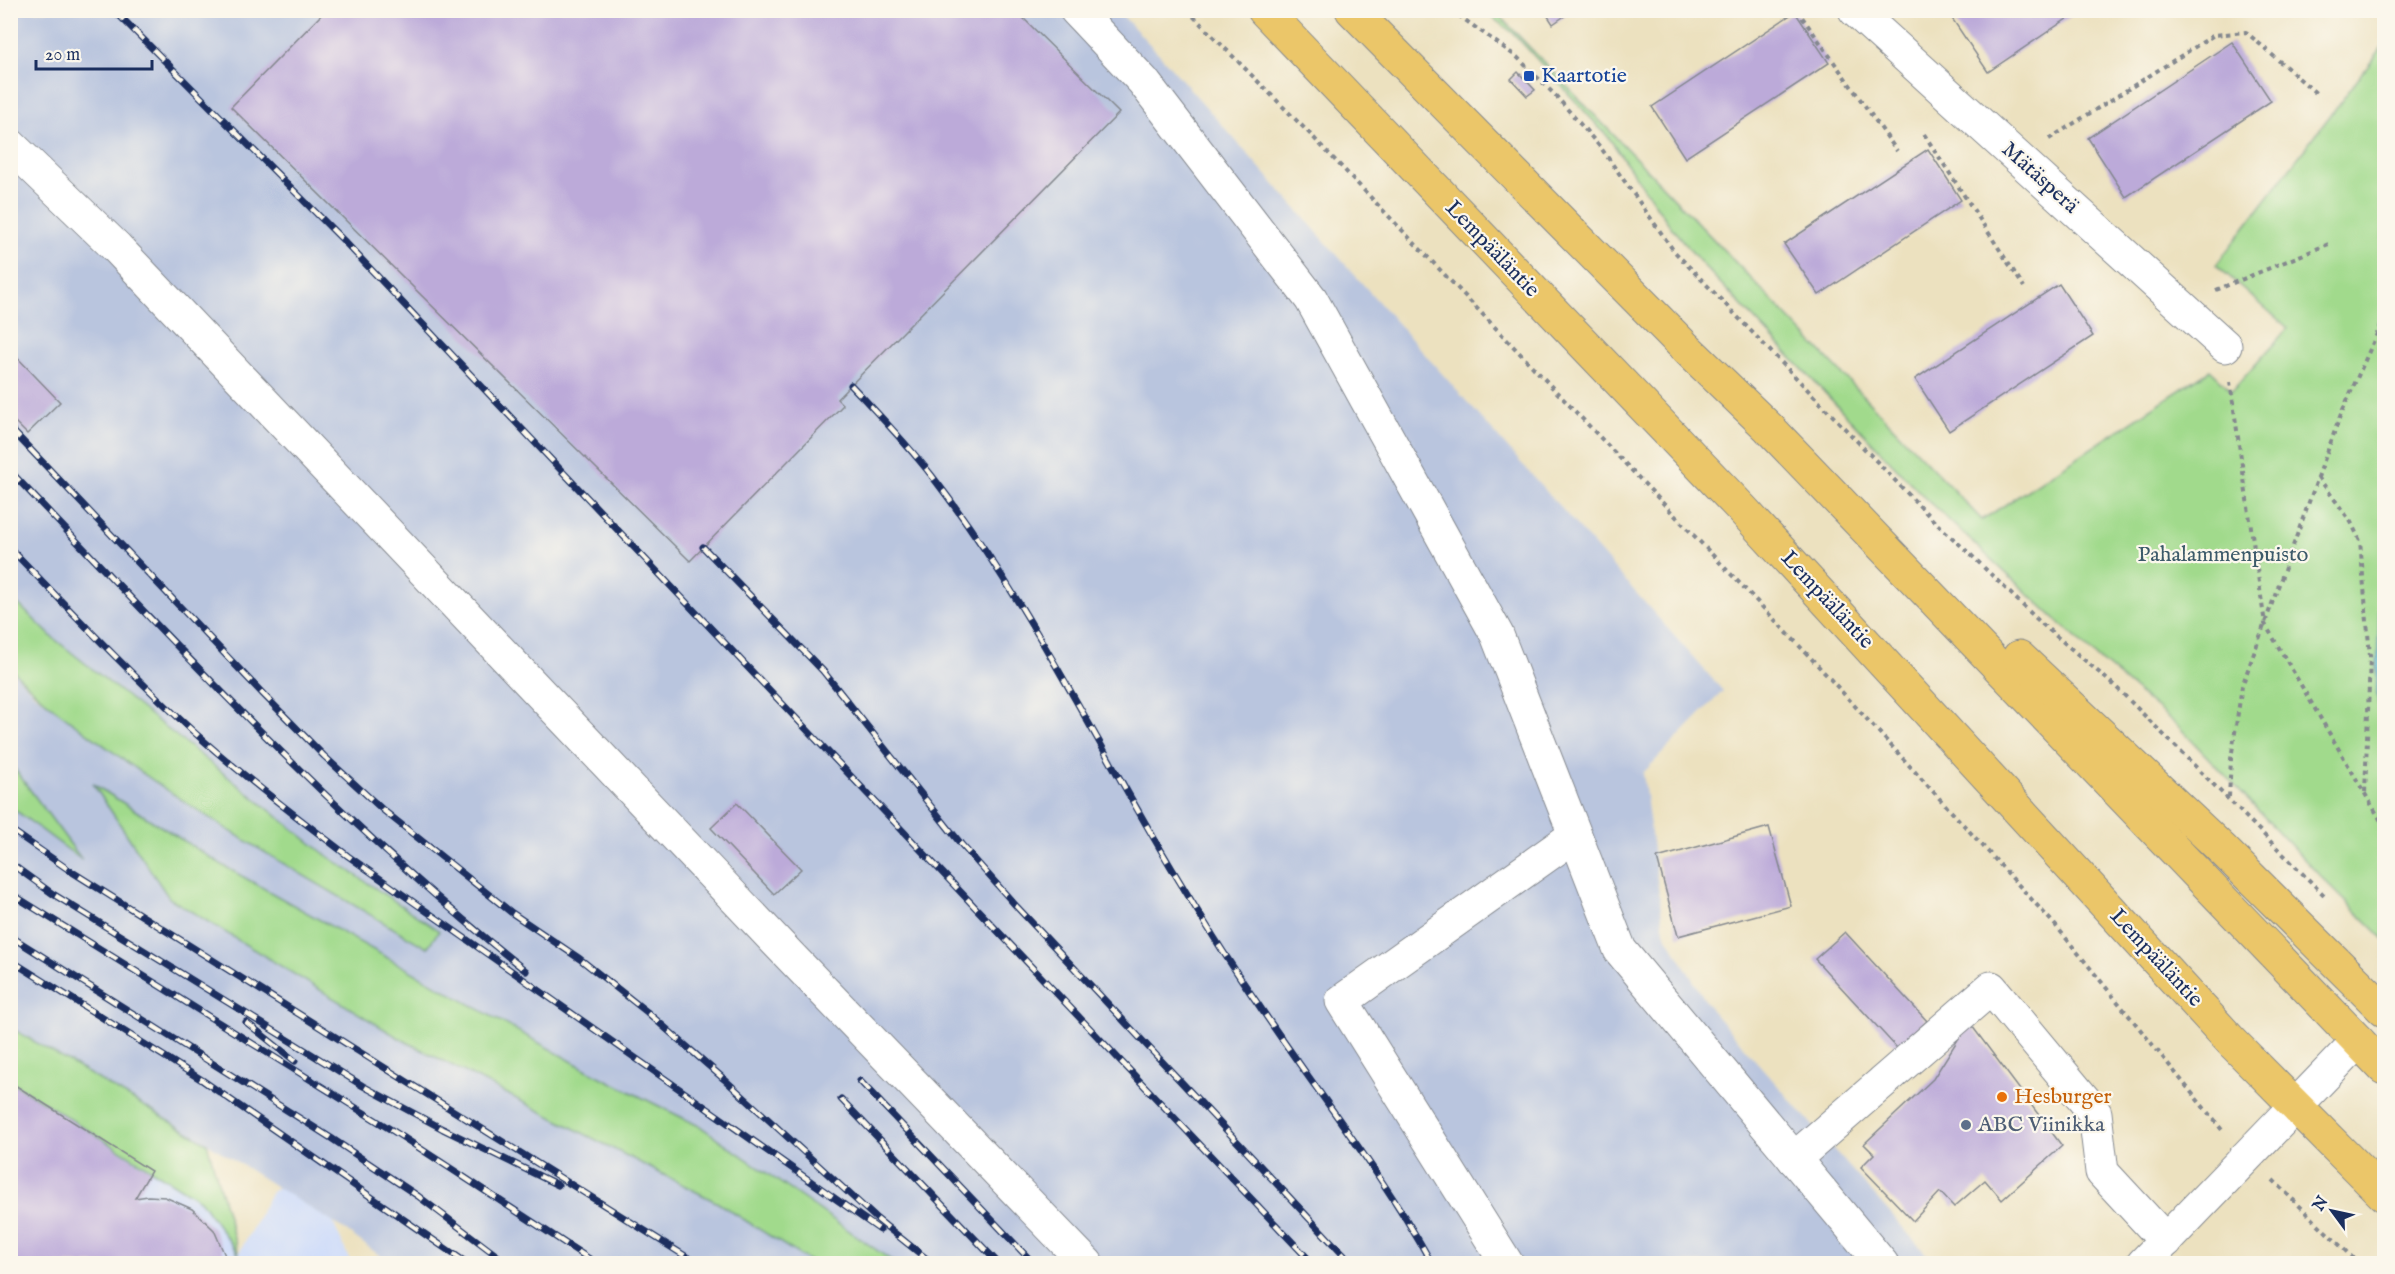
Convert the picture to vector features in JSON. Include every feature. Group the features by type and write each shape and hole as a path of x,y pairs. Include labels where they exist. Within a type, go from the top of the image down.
{"highway":[{"name":"Lempääläntie","path":"1264,10 1743,510 2232,1042 2385,1195"},
{"path":"1352,10 1676,338 1769,428 2385,1068"},
{"path":"1957,622 2012,650 2222,848 2385,1010"}],"street":[{"path":"1076,10 1143,81 1311,299 1497,635 1620,950 1882,1263"},
{"name":"Mätäsperä","path":"1855,10 2225,346"},
{"path":"10,145 117,248 789,955 1087,1263"},
{"path":"1507,1263 1342,1001 1574,836"},
{"path":"1794,1160 1992,988 2095,1113 2102,1172 2154,1252 2233,1173 2358,1041"}],"path":[{"path":"1186,10 1347,172 1819,667 2056,926 2211,1119 2360,1263"},
{"path":"1191,15 1196,10"},
{"path":"1451,10 1517,57 1556,96 1601,148 1674,250 1935,522 2042,624 2115,687 2327,898"},
{"path":"1797,10 1897,151"},
{"path":"2018,159 2214,35 2246,32 2317,94"},
{"path":"1924,134 2024,287"},
{"path":"2179,305 2331,243"},
{"path":"2229,798 2231,759 2242,686 2341,414 2385,318"},
{"path":"2225,346 2265,624 2385,826"},
{"path":"2318,477 2351,522 2360,541 2370,656 2365,795"}],"shaded area":[{"path":"11,11 1118,11 1160,55 1723,691 1643,773 1664,932 1711,1010 1934,1263 895,1263 701,1127 589,1071 224,866 94,785 169,898 399,1038 718,1203 812,1263 390,1263 345,1230 207,1143 11,1028 11,807 80,858 11,764 10,668 33,693 140,772 242,838 438,931 326,855 52,637 11,596"},
{"path":"11,1028 207,1143 238,1255 272,1191 310,1171 351,1263 11,1264"}],"green space":[{"name":"Pahalammenpuisto","path":"1483,11 1495,11 1982,520 2210,370 2232,391 2288,328 2216,265 2384,45 2384,538 2377,698 2384,725 2384,939 2319,875 2178,726 2104,664 1927,500 1701,263 1671,227 1609,138 1513,33"},
{"path":"10,596 52,637 326,855 439,931 427,948 186,803 70,721 46,701 11,668"},
{"path":"11,764 82,860 11,807"},
{"path":"93,784 224,866 589,1071 701,1127 895,1263 812,1263 718,1203 399,1038 169,898"},
{"path":"11,1028 207,1143 239,1255 200,1200 11,1082"}],"water":[{"path":"2384,538 2384,725 2377,698 2377,679"}],"building":[{"path":"326,10 1015,10 1119,113 837,399 843,405 690,561 231,107"},
{"path":"1544,10 1573,10 1553,24"},
{"path":"1954,10 2080,10 1988,72 1949,14"},
{"path":"1795,12 1829,63 1685,158 1652,107"},
{"path":"2232,42 2271,101 2126,197 2088,138"},
{"path":"1518,72 1535,90 1527,96 1511,79"},
{"path":"1928,149 1961,200 1819,295 1784,244"},
{"path":"2059,284 2093,336 1949,431 1915,379"},
{"path":"10,350 60,402 27,434 10,417"},
{"path":"737,803 801,869 774,894 711,828"},
{"path":"1769,827 1791,906 1678,936 1657,858"},
{"path":"1845,932 1927,1021 1897,1048 1815,959"},
{"name":"ABC Viinikka","path":"1969,1022 2062,1146 2002,1200 1985,1180 1954,1207 1940,1192 1913,1221 1861,1167 1874,1154 1864,1144 1933,1079"},
{"path":"10,1082 151,1171 135,1198 165,1197 192,1209 214,1230 226,1258 226,1264 10,1264"}],"railway":[{"path":"114,10 344,241 1313,1264"},
{"path":"851,385 932,476 1002,576 1212,935 1370,1164 1432,1264"},
{"path":"10,428 263,694 324,756 383,810 512,913 580,959 647,1012 877,1219 933,1264"},
{"path":"10,471 197,666 324,793 457,914 526,971"},
{"path":"703,547 823,671 961,844 1017,907 1352,1264"},
{"path":"10,548 171,711 270,796 348,856 880,1230"},
{"path":"10,829 69,870 698,1264"},
{"path":"10,863 53,894 363,1086 443,1129 558,1185"},
{"path":"10,893 398,1134 597,1264"},
{"path":"10,936 331,1138 418,1196 508,1264"},
{"path":"10,960 202,1080 468,1264"},
{"path":"246,1022 295,1061"},
{"path":"860,1081 1034,1264"},
{"path":"841,1099 999,1264"}],"place":[{"name":"Kaartotie","path":"1529,76"},
{"name":"Hesburger","path":"2002,1097"},
{"name":"ABC Viinikka","path":"1966,1125"}]}
